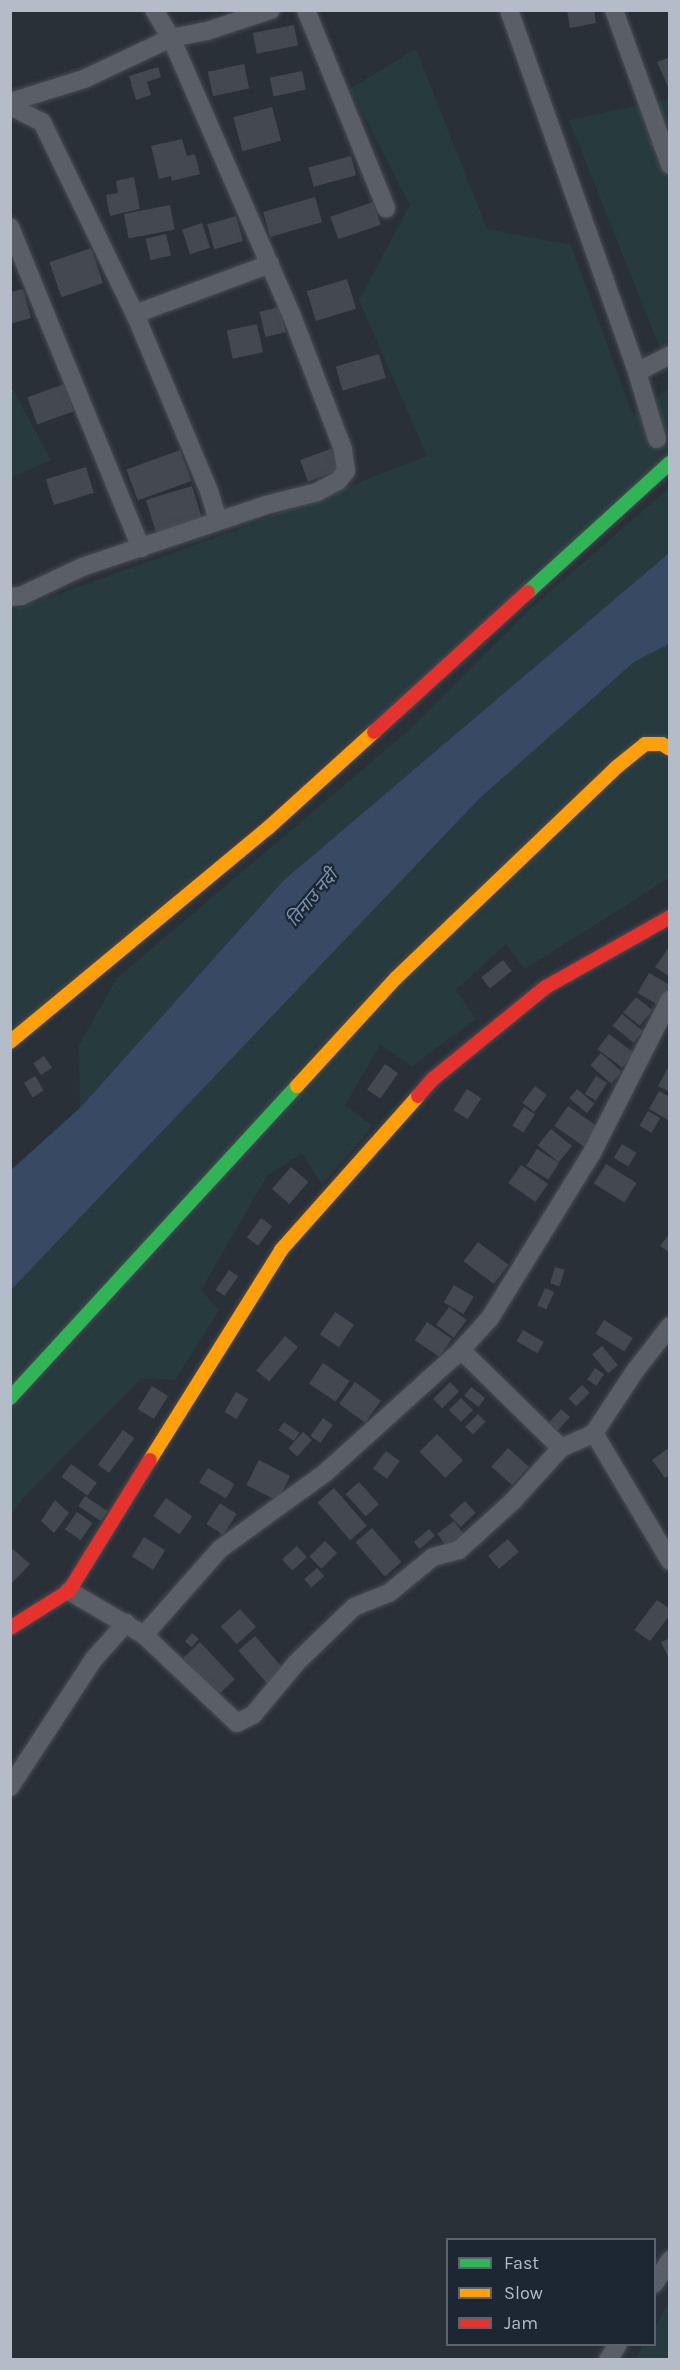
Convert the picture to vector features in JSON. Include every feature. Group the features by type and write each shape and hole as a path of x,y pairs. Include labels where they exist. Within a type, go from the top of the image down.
{"street":[{"path":"10,597 21,596 82,567 218,521 317,492 338,481 346,471 343,450 270,264 171,38 154,10"},
{"path":"10,104 84,80 171,38 207,31 271,10"},
{"path":"306,10 386,208"},
{"path":"509,10 637,372 657,439"},
{"path":"614,10 669,165"},
{"path":"10,104 42,122 135,314 209,491 218,521"},
{"path":"10,227 141,548"},
{"path":"135,314 270,264"},
{"path":"637,372 669,355"},
{"path":"10,1042 268,828 669,463"},
{"path":"10,1398 396,978 618,766 645,744 662,744 669,749"},
{"path":"10,1628 69,1591 281,1250 433,1079 546,987 669,917"},
{"path":"144,1635 220,1549 326,1473 461,1350 490,1318 593,1151 669,999"},
{"path":"69,1591 144,1635 237,1723 253,1715 297,1662 354,1607 389,1593 433,1557 459,1550 512,1502 561,1448 594,1433 635,1371 669,1326"},
{"path":"461,1350 561,1448"},
{"path":"594,1433 669,1561"},
{"path":"10,1787 93,1660 126,1623"},
{"path":"656,2281 669,2260"},
{"path":"609,2360 617,2346"}],"green space":[{"path":"416,49 487,229 571,245 632,413 669,389 669,466 11,1035 11,611 233,531 427,456 359,300 410,205 350,89"},
{"path":"669,99 669,371 569,120"},
{"path":"10,384 51,460 11,478 10,478"},
{"path":"669,488 669,553 284,880 80,1108 79,1045 117,978 408,731 532,607"},
{"path":"669,644 669,878 525,969 506,944 456,990 476,1019 412,1066 380,1045 345,1105 373,1126 322,1185 302,1153 267,1176 201,1290 219,1310 175,1380 142,1378 22,1499 11,1516 11,1290 480,798 634,662"},
{"path":"669,2302 669,2359 635,2359 643,2346 656,2346 656,2325"}],"water":[{"name":"तिनाउ नदी","path":"669,553 669,644 634,662 480,798 11,1290 11,1170 80,1108 284,880"}],"building":[{"path":"567,10 594,10 596,23 570,28"},
{"path":"294,25 298,46 257,54 253,33"},
{"path":"670,57 670,91 657,62"},
{"path":"244,64 249,88 213,96 208,72"},
{"path":"158,67 161,77 147,82 151,95 136,100 129,76"},
{"path":"302,71 306,90 274,96 270,78"},
{"path":"272,107 281,141 242,151 233,117"},
{"path":"182,139 187,156 195,154 200,174 172,181 171,176 159,179 151,146"},
{"path":"351,156 356,175 314,187 308,167"},
{"path":"134,177 140,209 110,216 106,195 118,193 116,181"},
{"path":"315,197 322,222 270,237 263,212"},
{"path":"373,202 381,225 338,239 330,217"},
{"path":"170,205 175,230 129,239 124,214"},
{"path":"236,216 243,241 214,249 207,224"},
{"path":"202,223 210,248 190,254 182,229"},
{"path":"166,234 171,255 150,260 146,239"},
{"path":"91,248 103,283 61,297 49,262"},
{"path":"347,279 356,309 316,321 307,291"},
{"path":"23,289 31,318 10,324 10,292"},
{"path":"280,307 286,332 265,337 260,312"},
{"path":"257,324 263,352 233,359 227,330"},
{"path":"379,354 386,378 343,390 336,366"},
{"path":"64,384 74,411 37,425 27,397"},
{"path":"333,448 341,470 308,482 300,460"},
{"path":"180,450 191,481 138,501 126,469"},
{"path":"86,467 94,493 54,505 46,479"},
{"path":"192,486 202,519 156,533 146,500"},
{"path":"670,946 670,977 655,967"},
{"path":"503,960 512,971 490,989 481,978"},
{"path":"649,973 670,985 658,1005 638,993"},
{"path":"636,997 652,1010 640,1026 623,1013"},
{"path":"622,1014 643,1031 634,1043 613,1026"},
{"path":"609,1034 634,1053 622,1068 598,1049"},
{"path":"601,1053 622,1072 611,1084 590,1065"},
{"path":"44,1056 52,1068 41,1075 33,1063"},
{"path":"385,1064 398,1073 380,1099 367,1089"},
{"path":"670,1064 670,1092 658,1086"},
{"path":"35,1076 44,1091 33,1097 24,1083"},
{"path":"596,1076 607,1083 596,1101 585,1094"},
{"path":"535,1086 547,1095 534,1112 522,1103"},
{"path":"467,1089 481,1098 468,1119 453,1110"},
{"path":"577,1089 595,1104 587,1113 569,1098"},
{"path":"659,1091 670,1097 670,1121 649,1109"},
{"path":"568,1106 600,1128 586,1148 554,1126"},
{"path":"524,1107 535,1114 523,1133 512,1126"},
{"path":"648,1111 660,1118 652,1133 640,1126"},
{"path":"551,1129 572,1146 559,1162 538,1145"},
{"path":"622,1144 637,1153 628,1166 614,1158"},
{"path":"537,1149 559,1163 548,1180 526,1166"},
{"path":"606,1164 637,1183 624,1203 594,1184"},
{"path":"521,1165 548,1184 535,1202 508,1183"},
{"path":"291,1167 308,1182 289,1204 272,1189"},
{"path":"261,1218 272,1226 258,1246 247,1237"},
{"path":"670,1233 670,1253 660,1246"},
{"path":"478,1242 508,1265 494,1284 464,1261"},
{"path":"555,1267 565,1270 560,1286 550,1283"},
{"path":"229,1270 238,1276 225,1296 216,1290"},
{"path":"454,1285 474,1297 463,1314 444,1302"},
{"path":"545,1288 554,1292 546,1309 537,1305"},
{"path":"449,1307 467,1320 454,1338 436,1325"},
{"path":"335,1312 354,1325 339,1347 320,1334"},
{"path":"604,1320 633,1338 624,1352 596,1334"},
{"path":"427,1322 452,1339 440,1357 415,1340"},
{"path":"523,1330 544,1342 537,1353 516,1341"},
{"path":"285,1336 298,1347 269,1381 256,1370"},
{"path":"602,1346 618,1365 608,1374 592,1354"},
{"path":"323,1363 350,1381 336,1402 309,1384"},
{"path":"595,1368 604,1374 596,1386 587,1380"},
{"path":"355,1382 381,1401 365,1423 339,1404"},
{"path":"450,1382 459,1391 442,1408 433,1399"},
{"path":"582,1385 590,1393 576,1406 569,1398"},
{"path":"152,1386 168,1396 154,1419 138,1409"},
{"path":"471,1387 485,1398 478,1407 464,1396"},
{"path":"236,1392 248,1399 237,1419 225,1412"},
{"path":"461,1398 473,1410 461,1422 449,1410"},
{"path":"561,1409 570,1417 558,1430 549,1422"},
{"path":"478,1414 486,1422 473,1435 465,1427"},
{"path":"323,1418 333,1425 320,1443 310,1436"},
{"path":"284,1422 300,1433 294,1441 278,1430"},
{"path":"123,1430 134,1438 109,1473 98,1465"},
{"path":"303,1432 312,1440 297,1456 288,1448"},
{"path":"437,1434 463,1460 445,1478 419,1452"},
{"path":"670,1447 670,1475 665,1478 652,1460"},
{"path":"508,1448 529,1467 512,1485 491,1467"},
{"path":"386,1451 400,1461 387,1479 373,1469"},
{"path":"259,1460 290,1476 277,1501 246,1485"},
{"path":"71,1464 97,1483 87,1496 62,1477"},
{"path":"208,1468 235,1484 226,1499 199,1483"},
{"path":"359,1482 379,1504 366,1516 346,1494"},
{"path":"334,1488 367,1526 350,1540 317,1502"},
{"path":"85,1496 107,1511 101,1521 78,1506"},
{"path":"166,1498 192,1516 180,1534 153,1516"},
{"path":"55,1500 69,1513 54,1533 41,1521"},
{"path":"465,1501 476,1513 461,1527 450,1515"},
{"path":"220,1503 237,1514 223,1535 206,1524"},
{"path":"77,1512 93,1523 81,1540 65,1529"},
{"path":"454,1521 466,1537 449,1550 437,1534"},
{"path":"372,1528 402,1562 385,1576 355,1542"},
{"path":"429,1529 435,1536 420,1549 414,1542"},
{"path":"144,1537 165,1550 153,1570 132,1557"},
{"path":"508,1539 519,1552 499,1569 488,1556"},
{"path":"325,1541 337,1553 321,1569 309,1557"},
{"path":"297,1546 307,1557 292,1571 282,1559"},
{"path":"13,1549 30,1564 12,1583 10,1551"},
{"path":"317,1568 324,1576 311,1587 304,1579"},
{"path":"657,1600 670,1609 670,1615 650,1641 634,1630"},
{"path":"240,1609 256,1627 237,1644 221,1626"},
{"path":"192,1633 199,1639 192,1647 185,1641"},
{"path":"255,1636 286,1672 270,1687 238,1650"},
{"path":"670,1638 670,1661 661,1642"},
{"path":"200,1642 235,1679 218,1695 183,1658"}],"traffic: fast":[{"path":"528,592 670,463"},
{"path":"10,1398 297,1086"}],"traffic: slow":[{"path":"10,1042 268,828 374,732"},
{"path":"297,1086 396,978 618,766 645,744 662,744 670,749"},
{"path":"150,1460 281,1250 418,1096"}],"traffic: jam":[{"path":"374,732 528,592"},
{"path":"418,1096 433,1079 546,987 670,917"},
{"path":"10,1628 69,1591 150,1460"}]}
